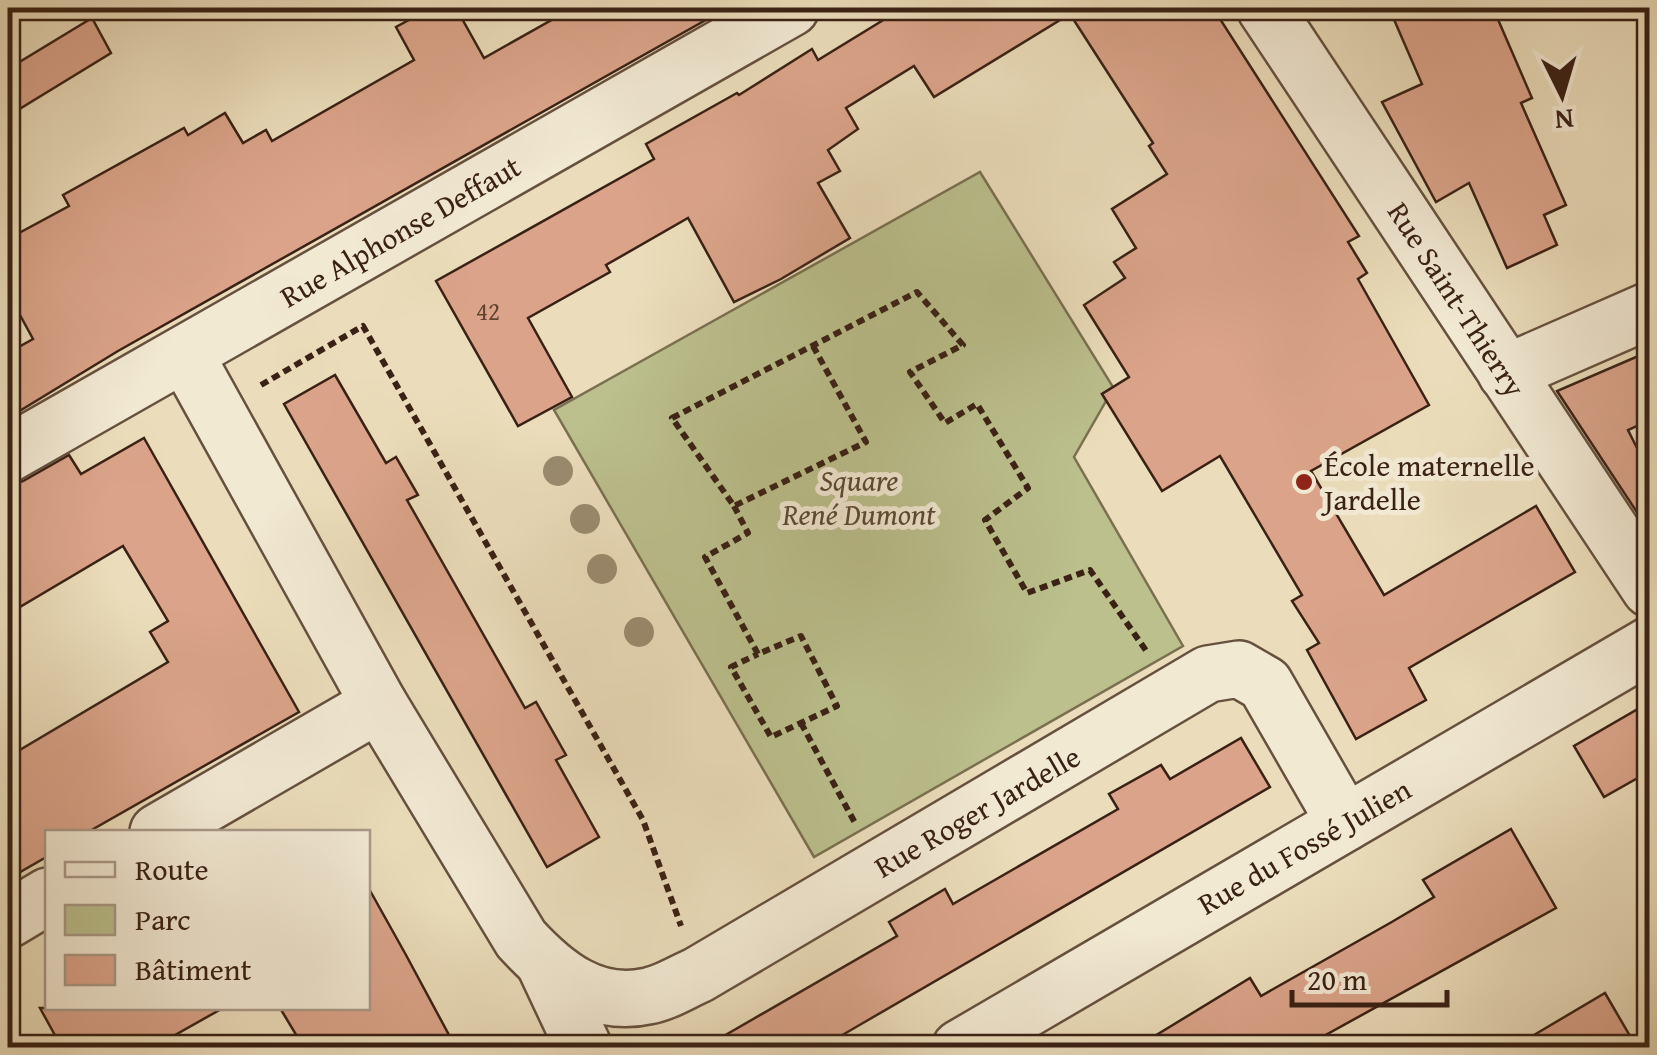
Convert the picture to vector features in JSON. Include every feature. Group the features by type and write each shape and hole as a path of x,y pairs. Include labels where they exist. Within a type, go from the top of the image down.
{"street":[{"name":"Rue Alphonse Deffaut","path":"8,454 791,8"},
{"name":"Rue Saint-Thierry","path":"1265,8 1650,589"},
{"path":"1506,373 1650,310"},
{"name":"Rue Roger Jardelle","path":"185,354 379,704 520,939 544,965 584,991 618,1000 650,996 708,970 1208,674 1240,669 1265,684 1345,823"},
{"name":"Rue du Fossé Julien","path":"960,1048 1650,645"},
{"path":"161,830 379,704"},
{"path":"8,920 45,898"},
{"name":"Rue Roger Jardelle","path":"544,965 584,1048"}],"path":[{"path":"758,654 705,557 748,533 734,506 672,418 916,292 963,345 910,372 944,422 977,404 1028,488 985,520 1027,593 1090,570 1178,692"},
{"path":"217,411 362,326 643,820 682,930 708,970"},
{"path":"734,506 866,442 814,346"},
{"path":"800,636 837,706 770,737 731,667 758,654 800,636"},
{"path":"801,723 860,831 884,866"}],"green space":[{"name":"Square René Dumont","path":"980,172 1113,387 1102,394 1106,401 1074,457 1183,646 814,857 554,410"}],"building":[{"path":"431,8 456,8 484,58 573,8 727,8 118,351 8,418 8,353 33,339 8,293 8,239 69,206 63,195 184,128 188,135 225,113 243,143 266,130 272,141 414,60 396,27"},
{"path":"903,8 1213,8 1359,236 1348,242 1367,273 1358,279 1429,405 1311,471 1384,595 1536,506 1575,572 1409,668 1426,700 1356,739 1307,650 1319,643 1292,601 1302,595 1220,456 1162,491 1102,394 1129,377 1084,305 1125,278 1114,262 1136,248 1112,209 1167,174 1149,146 1153,143 1070,14 934,97 914,66 846,108 858,129 828,150 840,171 818,183 850,238 781,279 734,302 688,218 606,265 610,272 528,318 572,397 518,426 436,281 654,159 646,144 739,95 812,49 818,60"},
{"path":"1389,8 1493,8 1532,98 1521,103 1566,205 1544,215 1557,245 1507,268 1469,183 1436,202 1382,102 1422,84"},
{"path":"92,18 111,53 8,116 8,69"},
{"path":"1650,351 1650,420 1628,430 1650,474 1650,532 1557,391"},
{"path":"335,375 386,463 396,457 418,495 407,500 525,708 536,702 566,755 556,760 599,837 547,867 284,404"},
{"path":"144,438 299,712 92,830 45,830 45,858 8,879 8,757 168,662 150,632 168,621 123,546 8,614 8,485 23,481 69,455 81,474"},
{"path":"1650,702 1650,771 1604,797 1574,746"},
{"path":"1241,738 1270,787 820,1048 703,1048 897,936 889,922 945,889 953,904 1118,809 1109,794 1161,765 1170,779"},
{"path":"1511,829 1556,908 1302,1048 1135,1048 1250,978 1261,996 1390,923 1434,897 1423,880"},
{"path":"370,891 456,1048 304,1048 281,1010 370,1010"},
{"path":"1605,993 1637,1048 1512,1048"},
{"path":"40,1008 219,1010 152,1048 62,1048"}],"place":[{"name":"École maternelle Jardelle","path":"1304,482"}]}
